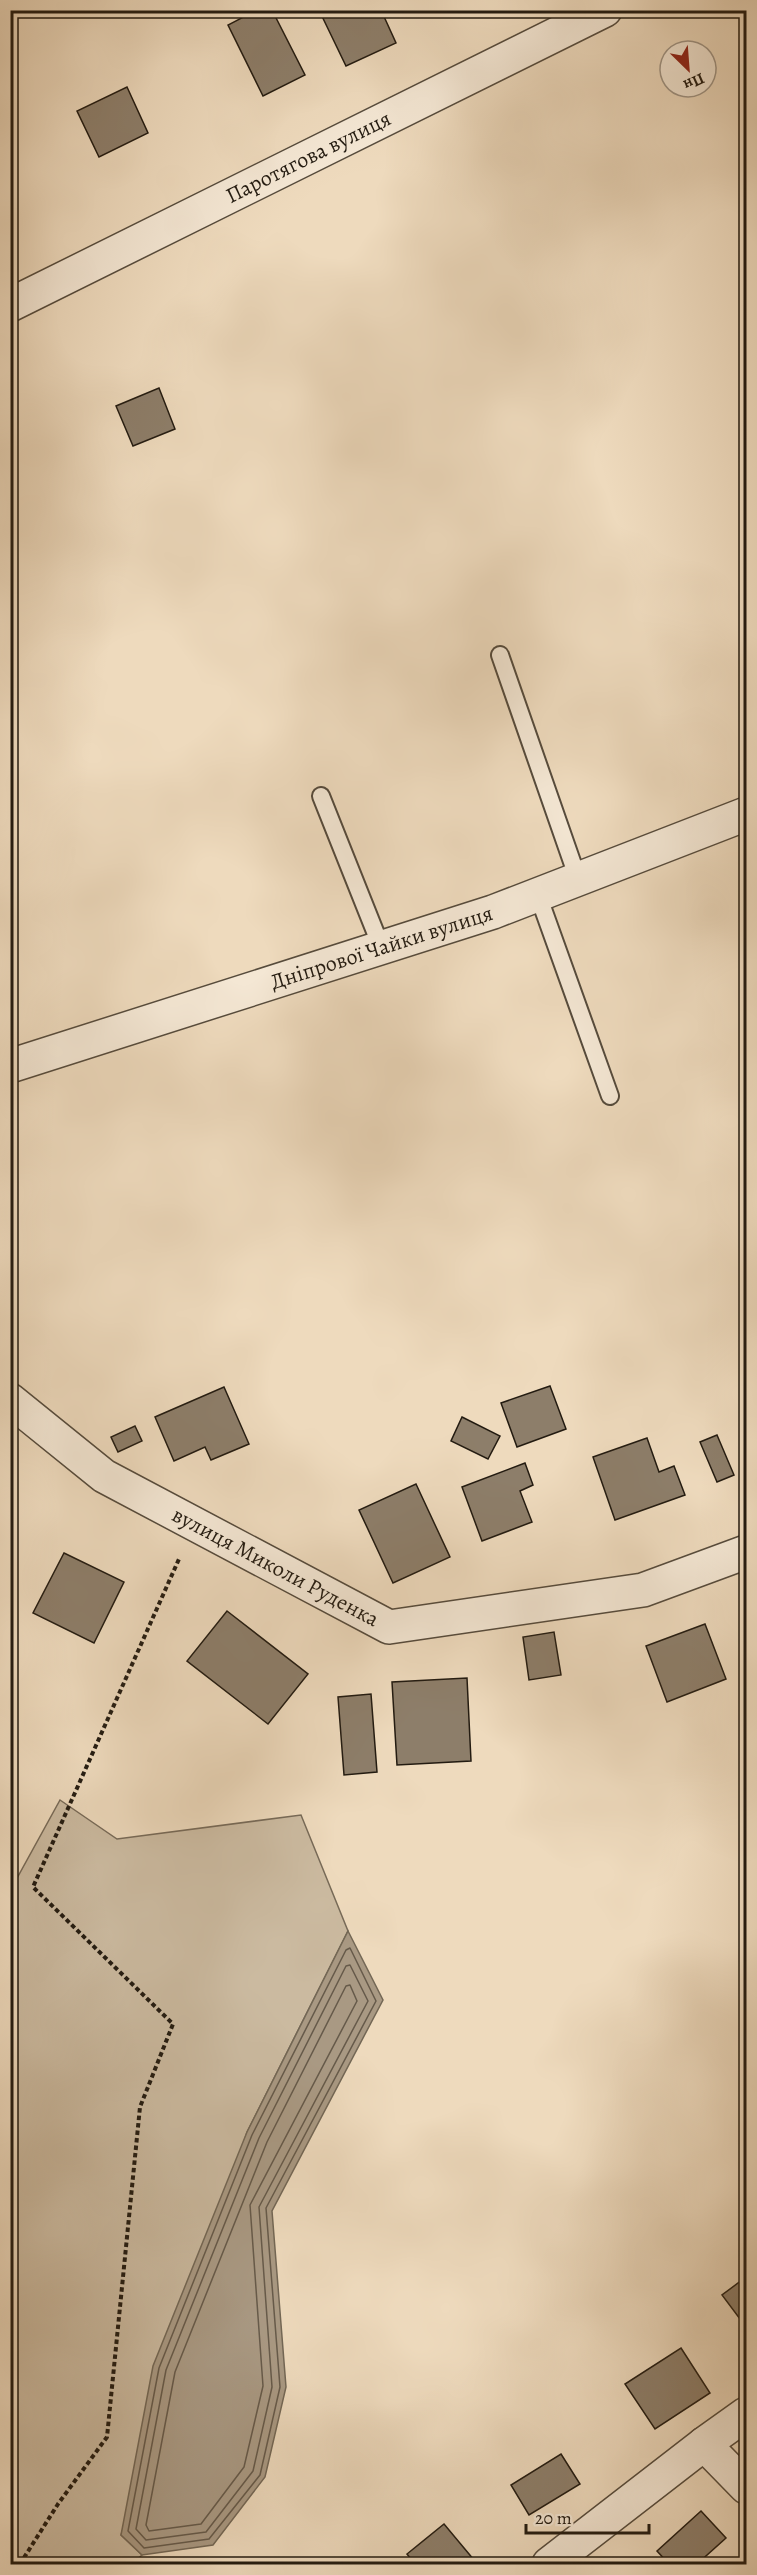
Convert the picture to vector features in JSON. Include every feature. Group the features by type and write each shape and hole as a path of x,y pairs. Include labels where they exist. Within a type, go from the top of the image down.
{"street":[{"name":"Паротягова вулиця","path":"10,305 605,10"},
{"name":"Дніпрової Чайки вулиця","path":"10,1066 382,949 538,895 747,814"},
{"name":"вулиця Миколи Руденка","path":"10,1400 104,1476 389,1627 643,1590 747,1552"},
{"path":"549,2565 704,2444 747,2414"},
{"path":"704,2444 747,2487"}],"lane":[{"path":"500,655 578,879"},
{"path":"321,796 382,949"},
{"path":"538,895 610,1096"}],"path":[{"path":"20,2565 58,2504 107,2437 140,2107 173,2024 33,1887 195,1523"}],"shaded area":[{"path":"60,1800 117,1839 301,1815 348,1931 247,2132 121,2535 142,2555 132,2564 11,2564 10,1891"}],"water":[{"path":"348,1931 383,2000 272,2211 286,2387 265,2477 213,2545 142,2555 121,2535 153,2366 247,2132"}],"building":[{"path":"257,10 272,10 305,75 263,96 228,25"},
{"path":"319,10 381,10 396,43 346,66"},
{"path":"127,87 148,133 99,157 77,111"},
{"path":"159,388 175,429 133,446 116,406"},
{"path":"550,1386 566,1429 517,1447 501,1403"},
{"path":"224,1387 249,1444 211,1460 205,1447 174,1461 155,1417"},
{"path":"462,1417 500,1436 488,1459 451,1441"},
{"path":"135,1426 142,1441 118,1452 111,1437"},
{"path":"717,1435 734,1475 717,1482 700,1442"},
{"path":"647,1438 659,1472 674,1466 685,1495 615,1520 593,1457"},
{"path":"525,1463 533,1485 520,1491 532,1522 482,1541 462,1487"},
{"path":"416,1484 450,1557 393,1583 359,1510"},
{"path":"64,1553 124,1582 94,1643 33,1613"},
{"path":"746,1608 746,1633 741,1609"},
{"path":"227,1611 308,1674 268,1724 187,1661"},
{"path":"705,1624 726,1679 667,1702 646,1646"},
{"path":"554,1632 561,1675 529,1680 523,1637"},
{"path":"467,1678 471,1761 397,1765 392,1682"},
{"path":"371,1694 377,1772 344,1775 338,1697"},
{"path":"746,2277 746,2327 722,2295"},
{"path":"681,2348 710,2393 655,2429 625,2384"},
{"path":"561,2454 580,2484 529,2515 511,2485"},
{"path":"701,2511 726,2538 697,2564 669,2564 657,2551"},
{"path":"444,2524 474,2560 469,2564 415,2564 407,2554"}]}
